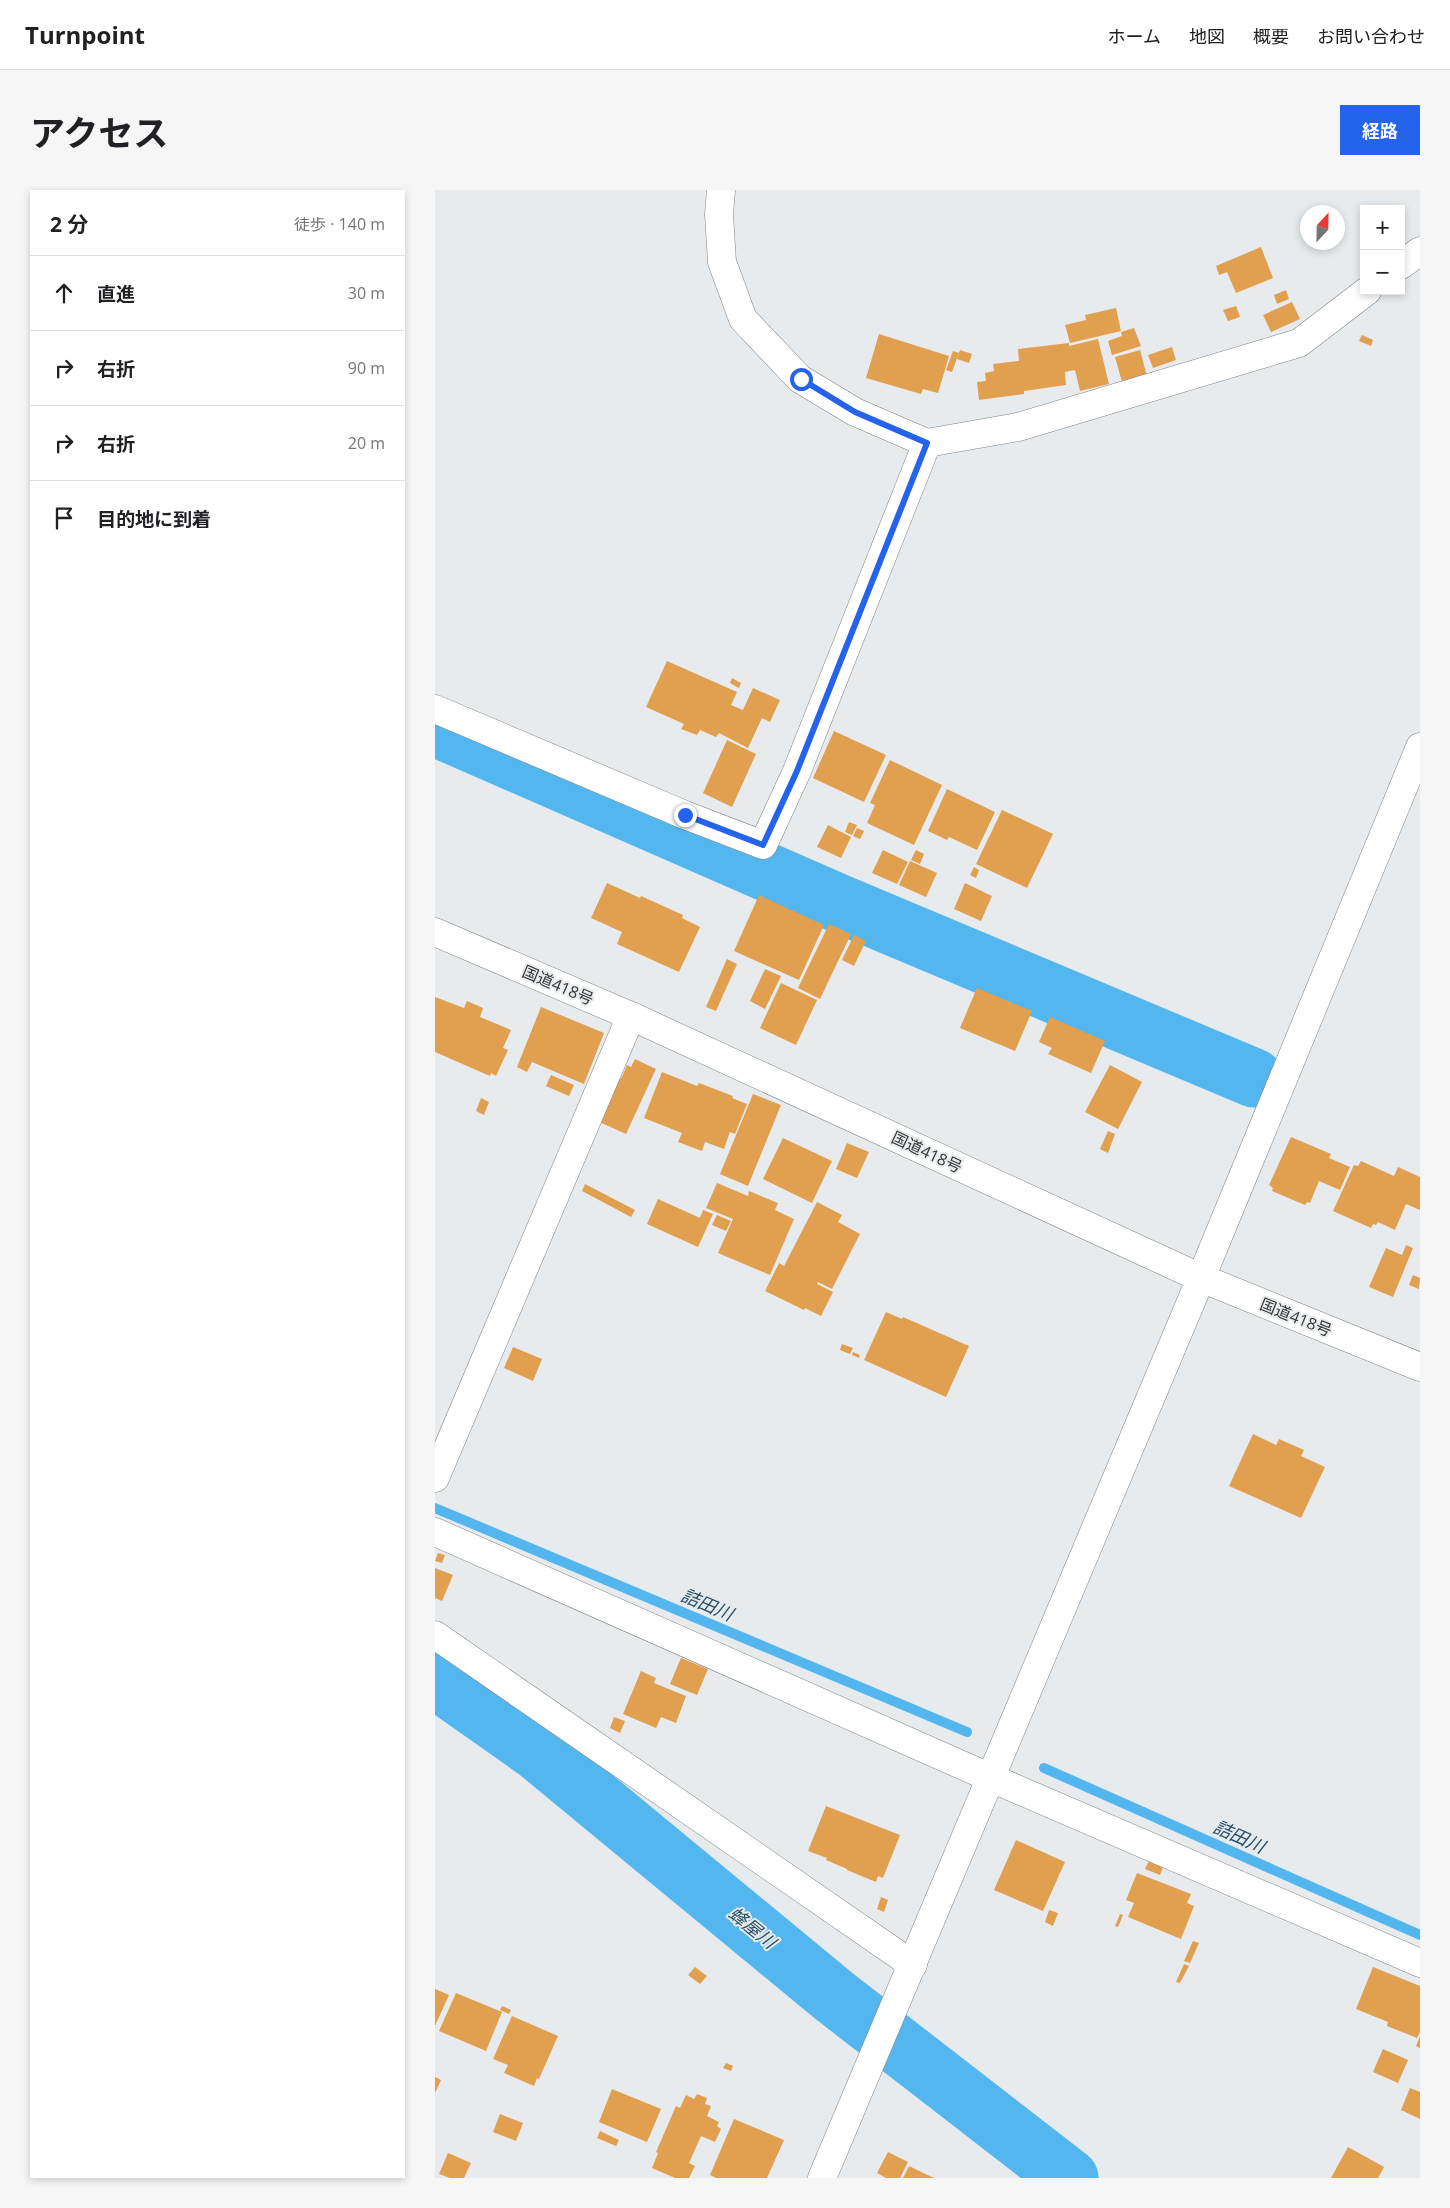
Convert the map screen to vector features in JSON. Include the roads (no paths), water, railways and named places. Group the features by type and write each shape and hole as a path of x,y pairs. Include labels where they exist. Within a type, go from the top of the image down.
{"main road":[{"path":"721,190 719,214 722,262 743,319 801,379 855,412 927,443 1019,427 1299,343 1362,295"},
{"path":"1405,262 1420,251"},
{"path":"435,709 685,815 763,845 797,771 927,443"},
{"path":"822,2178 1201,1278 1420,747"},
{"name":"国道418号","path":"435,932 631,1016 1201,1278 1420,1367"},
{"path":"435,1478 631,1016"},
{"path":"435,1532 991,1778 1420,1963"},
{"path":"435,1635 909,1975"}],"waterway":[{"path":"435,727 840,904 1254,1078"},
{"name":"詰田川","path":"435,1508 967,1732"},
{"name":"蜂屋川","path":"435,1679 536,1750 834,1996 1069,2178"},
{"name":"詰田川","path":"1044,1768 1420,1935"}]}
